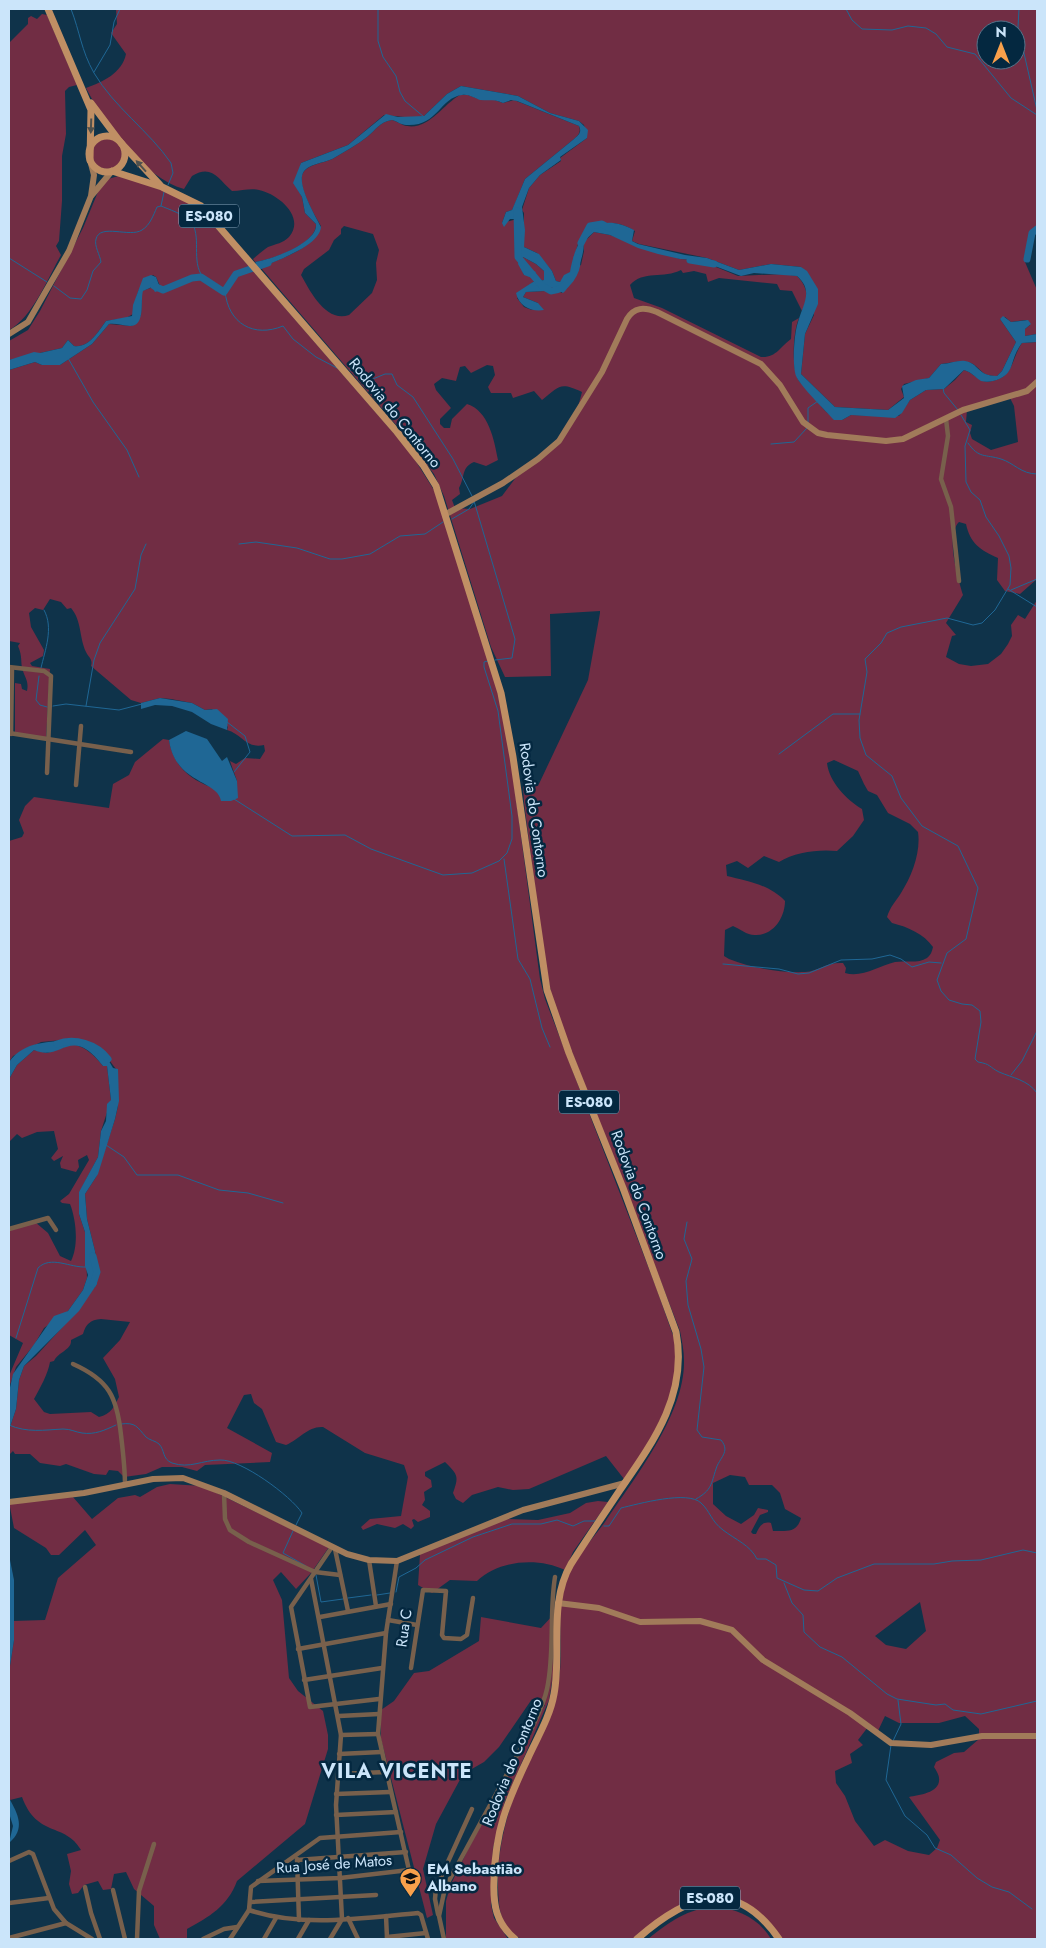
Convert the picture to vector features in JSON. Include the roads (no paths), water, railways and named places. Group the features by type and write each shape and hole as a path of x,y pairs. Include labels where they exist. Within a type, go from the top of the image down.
{"main road":[{"name":"ES-080","path":"48,9 85,93 92,117 88,152 90,160 98,170 112,171 162,186"},
{"name":"ES-080","path":"85,93 121,143 162,186"},
{"path":"90,160 91,145 98,138 108,136 121,143 125,154 121,165 112,171"},
{"name":"Rodovia do Contorno","path":"162,186 201,206 423,465 436,486 501,693 515,774 541,963 547,990 557,1021 624,1188 672,1318 679,1348 676,1386 666,1418 651,1445 566,1572 558,1603 554,1696 544,1724 507,1804 497,1836 495,1910 502,1927 514,1939"},
{"name":"ES-080","path":"637,1939 667,1915 686,1904 720,1898 739,1902 757,1913 766,1921 779,1939"}],"street":[{"path":"9,334 28,322 69,251 91,196 94,174 90,160"},
{"path":"91,196 112,171"},
{"path":"446,514 503,483 538,459 559,441 602,372 627,319 632,312 639,309 656,312 761,364 780,385 803,422 822,434 886,441 903,440 980,403 1024,392 1037,382"},
{"path":"946,418 948,436 941,479 952,507 959,581"},
{"path":"47,773 48,739 51,676 44,671 10,667 10,734 48,739 131,752"},
{"path":"76,785 81,726"},
{"path":"9,1229 48,1218 56,1230"},
{"path":"73,1364 97,1377 111,1393 115,1401 119,1414 125,1485"},
{"path":"9,1502 84,1493 152,1479 183,1478 224,1493 334,1548 369,1560 397,1560 523,1510 625,1483"},
{"path":"224,1493 225,1520 230,1530 249,1542 315,1572 340,1575"},
{"path":"334,1548 291,1604 310,1708 379,1699"},
{"path":"334,1548 348,1611"},
{"path":"369,1560 376,1606"},
{"path":"298,1860 406,1852 390,1792 378,1734 382,1668 397,1560"},
{"path":"439,1916 445,1888 544,1703 549,1681 552,1599 555,1577"},
{"path":"312,1579 339,1716 341,1735 336,1794 341,1898 345,1918 358,1939"},
{"name":"Rua C","path":"411,1668 422,1592 426,1589 446,1591 442,1635 444,1638 461,1639 467,1635 473,1598"},
{"path":"558,1603 599,1608 645,1623 691,1621 732,1630 763,1660 850,1713 891,1743 931,1745 982,1736 1037,1736"},
{"path":"320,1617 391,1604"},
{"path":"388,1620 417,1625"},
{"path":"298,1648 386,1633"},
{"path":"304,1680 330,1678 382,1668"},
{"path":"339,1716 379,1714"},
{"path":"341,1735 378,1734"},
{"path":"339,1754 381,1752"},
{"path":"338,1774 386,1772"},
{"path":"336,1794 390,1792"},
{"path":"444,1939 435,1900 436,1888 472,1809"},
{"path":"336,1815 396,1812"},
{"path":"230,1939 249,1910 251,1902 250,1889 297,1852 320,1838 401,1832"},
{"path":"137,1939 139,1891 154,1844"},
{"path":"9,1861 29,1852 33,1854 49,1898 66,1923 92,1939"},
{"path":"297,1852 299,1920"},
{"name":"Rua José de Matos","path":"258,1881 340,1878 407,1872 410,1868 406,1852"},
{"path":"85,1887 91,1914 100,1939"},
{"path":"113,1890 125,1939"},
{"path":"251,1902 376,1895"},
{"path":"9,1903 49,1898"},
{"path":"249,1910 276,1918 299,1920 418,1913 421,1915 428,1939"},
{"path":"386,1916 387,1938 426,1933"},
{"path":"264,1939 276,1918"},
{"path":"330,1939 345,1918"},
{"path":"298,1939 309,1920"},
{"path":"9,1938 66,1923"},
{"path":"203,1939 224,1929 237,1926"}],"water":[{"path":"461,86 518,96 550,113 579,121 588,130 587,138 560,157 561,160 540,175 529,188 522,207 525,230 524,247 539,254 552,271 556,281 560,282 564,275 570,272 577,247 583,237 598,225 608,223 620,224 634,230 632,241 638,244 707,258 739,270 771,264 801,267 807,271 818,289 818,304 805,334 801,374 835,407 888,410 904,398 902,386 916,380 929,378 941,364 959,361 970,362 982,372 997,376 1002,371 1016,342 1000,319 1003,316 1011,322 1028,320 1031,324 1025,329 1025,336 1037,334 1037,342 1022,343 1009,371 1001,378 990,382 981,381 964,370 944,389 926,390 910,400 902,413 895,418 851,415 842,420 834,420 796,376 794,357 795,334 806,298 805,287 797,276 754,273 741,276 699,260 680,259 658,254 638,248 610,235 594,232 583,242 584,247 581,261 566,290 563,293 552,287 545,291 526,292 523,297 538,303 544,310 527,308 520,302 516,293 533,282 544,280 544,271 523,257 520,260 522,266 536,272 532,278 524,275 518,264 520,254 517,219 510,219 504,227 502,223 506,212 512,210 525,179 577,136 580,128 517,101 511,100 503,103 480,100 467,95 454,97 425,122 404,125 392,120 384,123 351,148 330,160 305,170 302,185 307,200 321,227 318,234 305,247 286,257 261,268 255,262 271,258 302,244 315,231 316,224 305,213 302,197 293,183 301,163 348,145 386,114 398,117 424,116 447,94"},
{"path":"151,275 156,277 161,290 155,292 152,287 143,291 140,318 135,325 109,324 92,344 60,365 42,365 35,362 9,370 9,360 34,352 40,353 62,348 68,340 74,346 79,346 89,342 106,321 132,316 133,305 143,278"},
{"path":"160,698 192,703 205,710 217,709 228,719 227,730 211,724 192,712 172,706 155,705 141,709 141,703"},
{"path":"186,731 207,739 222,761 227,757 237,781 238,798 231,801 221,801 218,794 187,773 179,765 169,740"},
{"path":"73,1039 81,1040 106,1056 113,1068 118,1069 119,1101 115,1119 98,1174 85,1194 87,1219 95,1251 97,1284 79,1311 24,1366 19,1380 16,1409 9,1430 9,1392 13,1374 54,1316 68,1311 83,1290 88,1275 85,1266 85,1232 79,1214 79,1192 98,1157 101,1131 106,1121 107,1104 111,1100 107,1066 103,1066 92,1054 82,1047 74,1045 44,1053 34,1050 17,1065 9,1079 9,1062 15,1055 30,1046"},
{"path":"9,1555 14,1580 14,1640 9,1672"},
{"path":"9,1798 19,1821 19,1827 14,1838 9,1843 13,1826 9,1813"}],"waterway":[{"path":"71,9 86,57 94,73 111,97 153,140 171,163 173,173 168,185"},
{"path":"94,72 110,45 114,22 120,9"},
{"path":"378,9 378,41 383,57 396,76 400,92 405,101 424,117"},
{"path":"846,9 852,20 862,29 892,30 908,26 926,28 936,34 947,47 975,54 1011,98 1037,115"},
{"path":"1019,9 1018,27 1037,110"},
{"path":"54,286 70,298 81,299 87,290 93,271 101,262 96,245 96,239 99,234 109,231 130,233 142,230 153,217 157,207 161,206 164,192"},
{"path":"161,206 188,218 194,226 197,264 203,277"},
{"path":"517,211 518,257 542,286 551,291 567,284 576,269 577,258"},
{"path":"581,243 590,226 602,224 609,228"},
{"path":"1027,259 1032,233 1037,229"},
{"path":"9,258 47,282"},
{"path":"690,260 714,264"},
{"path":"154,286 163,290 192,278 201,277 224,292 236,274 268,263"},
{"path":"225,291 231,312 244,325 262,330 283,326 293,339 316,357 337,368"},
{"path":"68,358 93,402 127,450 139,477"},
{"path":"350,370 359,373 368,381 385,374 392,374 397,385 413,397 453,459 472,496"},
{"path":"943,388 944,393 958,410"},
{"path":"808,422 808,408 818,401"},
{"path":"961,415 970,430 965,446 966,482 971,492 980,500 986,517 999,536 1009,556 1011,568 1010,585 995,610 982,623 973,625 947,618 901,627 887,633 881,643 865,659 867,672 859,720 860,738 866,755 892,776 901,798 922,826 958,846 978,888 966,939 947,953 937,980 941,991 949,1000 972,1005 980,1011 981,1022 975,1059 999,1072 1025,1082 1037,1093"},
{"path":"771,444 794,442 807,428"},
{"path":"968,443 979,454 1001,459 1026,472 1037,474"},
{"path":"474,501 515,639 512,658 495,660"},
{"path":"452,519 469,509 474,502"},
{"path":"239,544 256,542 297,548 330,559 342,559 370,554 400,536 425,534 443,522"},
{"path":"86,706 94,660 100,643 135,589 141,555 146,544"},
{"path":"1011,590 1037,579"},
{"path":"1008,589 1037,607"},
{"path":"41,668 48,632 47,617 44,610"},
{"path":"234,799 292,836 345,835 371,849 443,875 472,873 499,861 507,853 512,839 512,816 498,711 484,667 484,662 488,661"},
{"path":"39,676 36,700 40,705 47,707"},
{"path":"53,706 66,704 119,710 142,704"},
{"path":"779,754 833,714 860,714"},
{"path":"227,722 245,736 250,752 234,772"},
{"path":"504,859 518,959 530,979 542,1028 550,1047"},
{"path":"723,964 779,969 798,974 809,973 841,960 872,959 890,955 901,959 912,967 929,962 941,963"},
{"path":"1011,1075 1022,1061 1037,1031"},
{"path":"57,1044 71,1041 85,1043 98,1049 108,1059"},
{"path":"106,1145 124,1157 137,1175 178,1175 219,1190 248,1193 283,1203"},
{"path":"687,1222 684,1239 692,1259 686,1281 688,1305 701,1349 704,1367 697,1430 702,1437 721,1440 725,1448 710,1486 705,1493 696,1499"},
{"path":"93,1256 97,1272 93,1284"},
{"path":"16,1338 38,1268 49,1262 86,1267"},
{"path":"121,1424 136,1426 147,1438 159,1444 165,1457 172,1463 190,1465 220,1460 240,1465 288,1497 302,1513 296,1525"},
{"path":"9,1425 29,1430 66,1429 80,1433 100,1432 116,1425"},
{"path":"604,1526 609,1526 621,1508 662,1499 695,1499 704,1506 719,1527 747,1546 757,1559 766,1559 776,1565 777,1578 804,1590 818,1591 837,1578 874,1564 934,1564 981,1560 1023,1550 1037,1553"},
{"path":"396,1592 399,1577 416,1568 425,1560 473,1537 512,1524 541,1524 557,1520 573,1526 584,1521 595,1521"},
{"path":"293,1531 283,1553 306,1566"},
{"path":"316,1575 321,1602 343,1599"},
{"path":"784,1583 792,1603 803,1615 804,1632 820,1647 842,1657 887,1694 897,1699 936,1705 945,1704 953,1710 981,1714 1037,1701"},
{"path":"377,1595 390,1593"},
{"path":"348,1598 371,1595"},
{"path":"893,1741 901,1724 898,1700"},
{"path":"891,1745 886,1780 905,1816 927,1835 935,1848 951,1855 977,1878 992,1887 1009,1892 1032,1909"}],"place":[{"name":"EM Sebastião Albano","path":"411,1897"}],"district":[{"name":"VILA VICENTE","path":"397,1771"}]}
